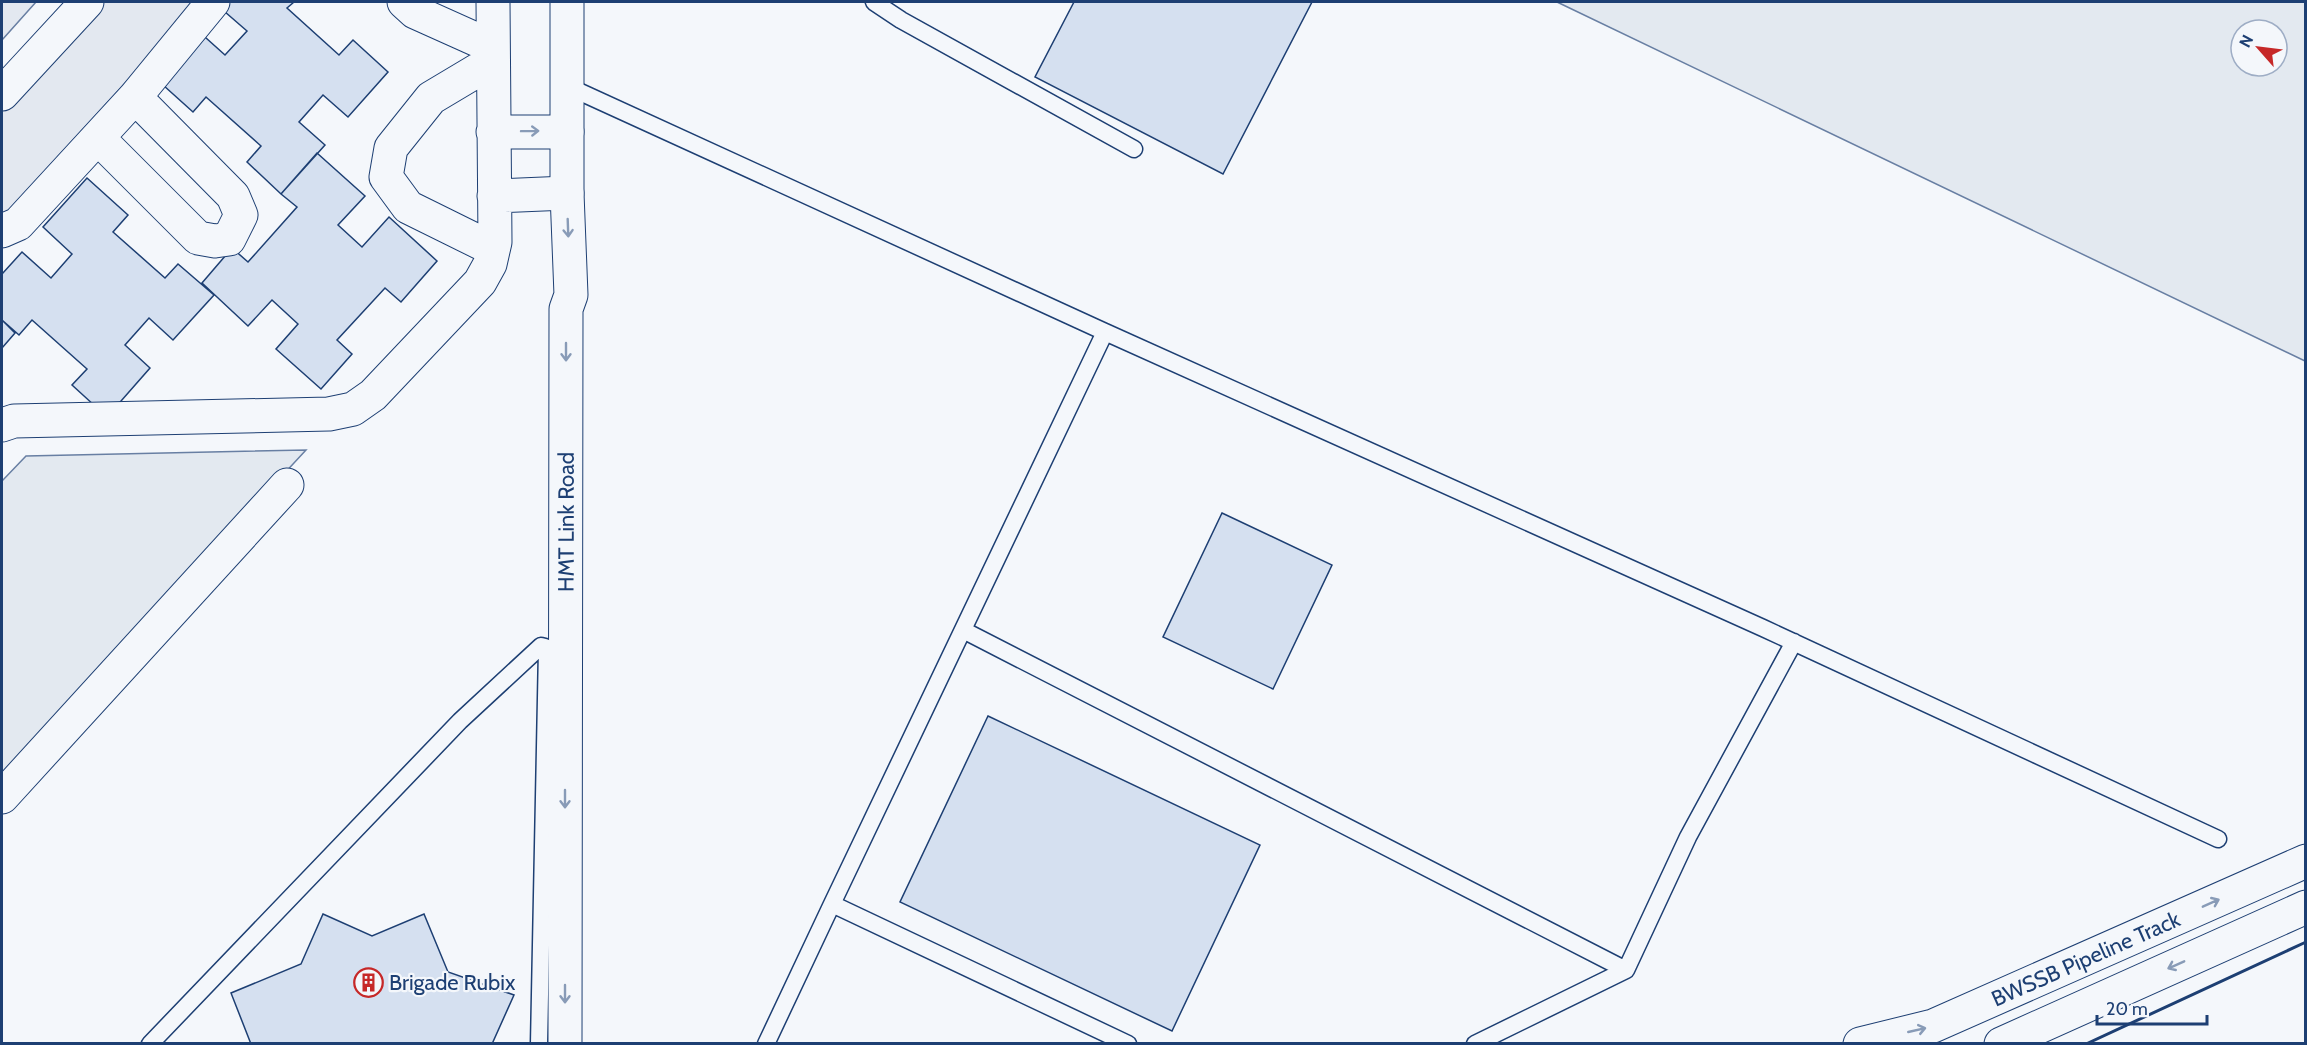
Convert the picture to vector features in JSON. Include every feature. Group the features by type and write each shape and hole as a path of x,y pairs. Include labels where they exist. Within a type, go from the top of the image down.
{"street":[{"path":"2,94 87,2"},
{"path":"2,231 18,224 98,138 213,2"},
{"path":"404,2 415,12 493,54"},
{"path":"2,424 329,414 353,410 373,395 480,282 490,264 495,242 493,2"},
{"name":"HMT Link Road","path":"565,1044 553,941 566,309 571,294 567,193 567,2"},
{"path":"493,54 431,98 391,148 386,177 408,207 493,249"},
{"path":"98,138 198,238 214,241 229,239 241,215 233,196 135,97"},
{"path":"493,132 567,132"},
{"path":"494,196 567,193"},
{"path":"2,797 287,485"},
{"name":"BWSSB Pipeline Track","path":"1860,1044 1933,1026 2306,861"},
{"path":"2001,1044 2306,907"}],"lane":[{"path":"874,2 902,20 1134,149"},
{"path":"567,86 1105,332 1794,642 2218,839"},
{"path":"766,1044 1105,332"},
{"path":"963,630 1626,970"},
{"path":"1475,1044 1626,970 1688,837 1794,642"},
{"path":"150,1044 460,721 541,646 545,646 547,650 553,941 539,1044"},
{"path":"832,904 1128,1044"}],"shaded area":[{"path":"2,2 36,2 2,40"},
{"path":"101,2 199,2 2,218 2,111"},
{"path":"1557,2 2305,2 2305,361"},
{"path":"306,450 2,778 2,481 26,456"}],"building":[{"path":"220,2 294,2 287,8 339,55 353,40 388,72 348,117 323,95 299,122 325,145 281,194 247,162 261,146 206,97 193,112 153,76 196,29 225,55 247,31 217,5"},
{"path":"1074,2 1312,2 1223,174 1035,77"},
{"path":"317,153 365,196 338,225 362,247 389,217 437,261 401,302 385,288 337,340 352,354 321,389 276,349 298,324 272,300 248,326 202,283 232,248 248,262 297,207 281,194"},
{"path":"87,178 128,215 113,232 165,278 178,264 214,295 173,340 149,318 125,345 150,368 107,417 72,385 87,369 32,320 19,335 2,320 2,274 22,252 51,278 72,254 43,227"},
{"path":"2,320 15,333 2,348"},
{"path":"1222,513 1332,565 1273,689 1163,637"},
{"path":"988,716 1260,845 1172,1031 900,902"},
{"name":"Brigade Rubix","path":"323,914 372,936 424,914 448,972 514,995 492,1044 251,1044 231,993 301,964"}],"wall":[{"path":"2086,1044 2306,942"}],"place":[{"name":"Brigade Rubix","path":"368,982"}]}
